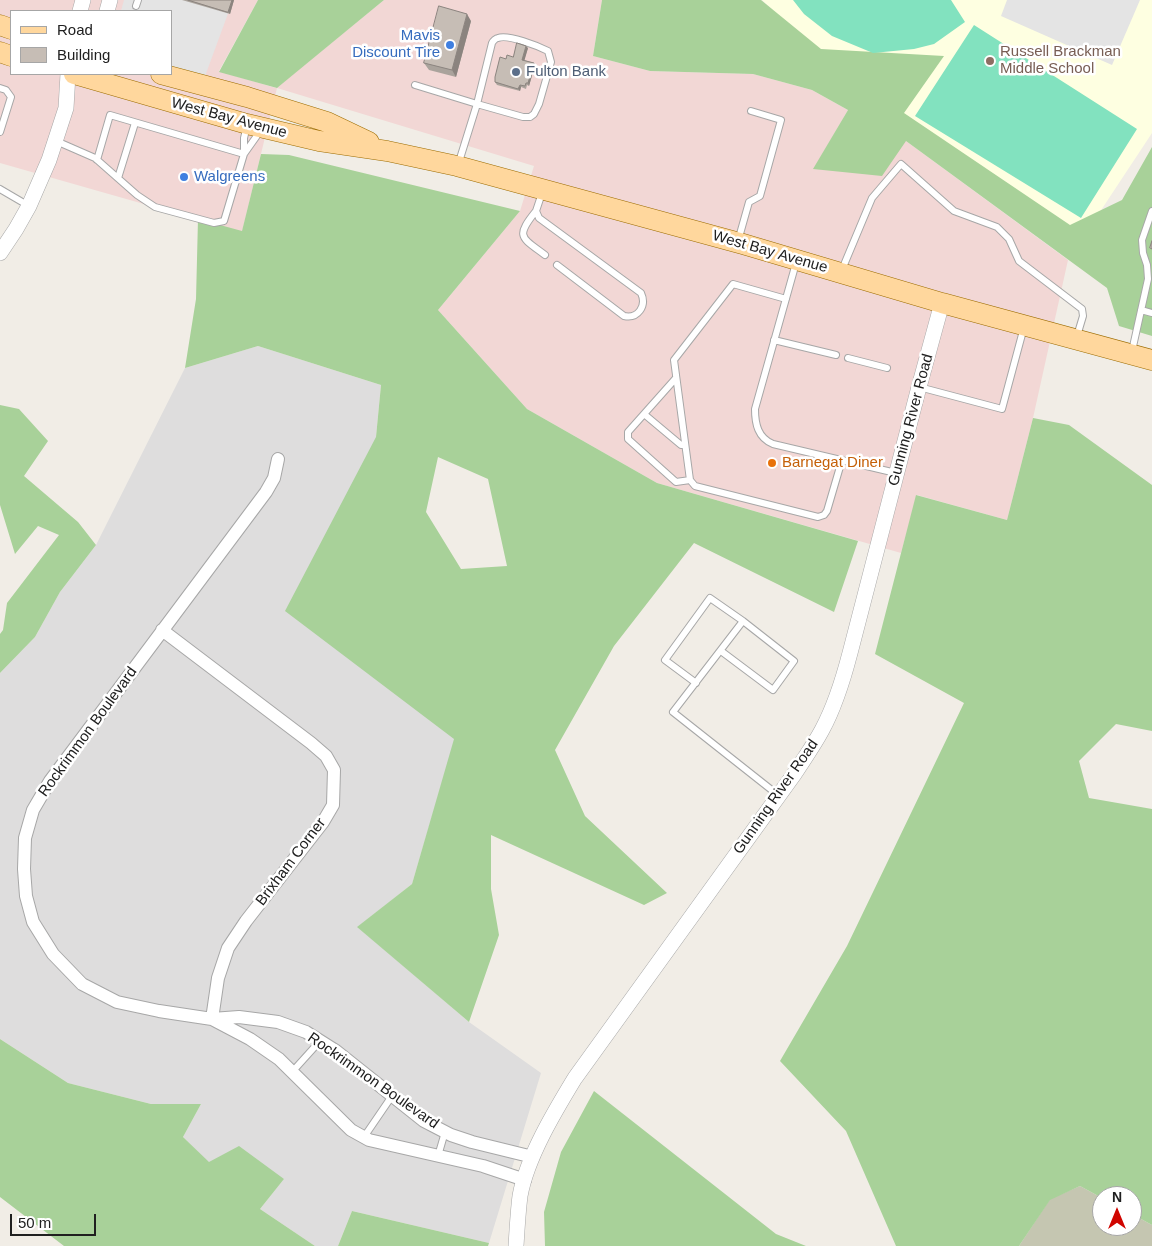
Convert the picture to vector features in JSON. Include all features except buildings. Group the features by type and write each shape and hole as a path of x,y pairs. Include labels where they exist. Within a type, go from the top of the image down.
{"main road":[{"name":"West Bay Avenue","path":"78,75 255,126 319,141 387,151 457,166 738,243 942,303 1152,360"},
{"name":"West Bay Avenue","path":"165,75 247,97 327,122 387,151"},
{"path":"255,126 259,116 268,113 302,114"}],"street":[{"path":"0,253 29,206 56,140 78,75"},
{"name":"Gunning River Road","path":"516,1246 520,1195 533,1157 554,1113 575,1078 822,731 840,691 942,303"},
{"name":"Rockrimmon Boulevard","path":"278,459 274,478 266,492 50,781 33,810 25,838 24,869 26,896 33,922 53,954 82,984 117,1002 212,1019 239,1017 278,1022 306,1032 336,1051 424,1121 445,1132 472,1142 533,1157"},
{"name":"Brixham Corner","path":"162,630 311,743 326,756 334,770 332,805 323,822 246,921 228,948 218,978 212,1019"},
{"name":"Rockrimmon Boulevard","path":"212,1019 250,1039 279,1060 351,1130 369,1140 483,1166 525,1180"}],"lane":[{"path":"415,85 477,104 523,117 530,117 534,114 539,104 552,62 548,51 505,37 497,38 492,43 477,104 457,166"},
{"path":"0,88 6,90 10,97 0,132"},
{"path":"738,243 749,202 760,196 782,120 751,112"},
{"path":"97,160 110,115 244,154"},
{"path":"118,178 135,123"},
{"path":"244,154 244,138 255,126"},
{"path":"56,140 97,160 136,195 155,207 214,223 224,221 244,154 255,126"},
{"path":"841,273 872,198 901,164 954,211 997,227 1008,240 1019,261 1082,309 1084,316 1076,340"},
{"path":"0,189 29,206"},
{"path":"543,189 536,211 524,226 522,232 525,239 545,255"},
{"path":"536,211 538,218 543,222 641,293 644,299 644,306 637,315 624,316 557,265"},
{"path":"1131,355 1150,273 1143,253 1142,240 1152,211"},
{"path":"797,260 755,409 755,422 759,432 766,441 774,444 897,473"},
{"path":"786,299 733,284 674,360 690,480 695,486 818,517 824,515 827,511 842,460"},
{"path":"1141,310 1152,313"},
{"path":"919,387 1002,409 1024,325"},
{"path":"774,340 836,355"},
{"path":"848,358 887,368"},
{"path":"676,378 628,432 628,439 676,482 690,480"},
{"path":"644,414 682,445 685,445"},
{"path":"696,682 665,660 710,598 794,661 774,690 720,650"},
{"path":"743,622 673,712 778,795"},
{"path":"292,1072 320,1041"},
{"path":"364,1137 392,1096"},
{"path":"438,1156 445,1132"}],"shaded area":[{"path":"0,0 258,0 219,71 276,88 384,0 602,0 593,56 650,71 753,74 812,90 848,110 814,169 906,141 1068,260 1033,418 1007,520 917,495 901,553 657,483 527,409 438,310 520,211 534,166 277,88 242,232 0,163"},
{"path":"124,0 233,0 204,79 172,66 172,10 121,10"},
{"name":"Russell Brackman Middle School","path":"762,0 1152,0 1152,133 1082,239 893,122"},
{"path":"1007,0 1140,0 1112,65 1001,16"},
{"path":"258,346 381,385 376,437 455,739 412,884 358,927 469,1022 541,1073 489,1243 352,1211 338,1246 315,1246 260,1209 284,1179 209,1163 183,1137 201,1104 151,1104 68,1083 0,1039 0,673 35,637 60,592 96,545 185,368"},
{"path":"1080,1186 1092,1193 1092,1236 1142,1236 1142,1220 1152,1225 1152,1246 1019,1246 1050,1199"}],"green space":[{"path":"258,0 384,0 277,88 219,72"},
{"path":"602,0 761,0 821,49 944,56 904,113 1070,225 1122,200 1152,147 1152,336 1119,326 1107,288 906,141 882,176 813,169 848,110 812,90 753,74 650,71 593,56"},
{"path":"793,0 951,0 965,22 934,44 914,49 873,53 832,36 804,14"},
{"path":"974,25 1137,129 1081,218 915,116"},
{"path":"261,154 289,155 520,211 438,310 527,409 657,483 858,541 834,612 694,543 614,646 555,750 585,816 667,893 644,905 491,835 491,889 499,935 469,1022 357,927 412,884 454,739 285,611 376,437 381,385 258,346 185,368 196,299 198,219 242,231","holes":["438,457 488,479 507,566 461,569 426,512"]},
{"path":"0,405 19,409 48,441 24,476 78,522 96,545 60,592 35,637 0,673 0,634 3,630 7,603 59,535 38,526 15,554 0,505"},
{"path":"1033,418 1069,425 1152,485 1152,731 1116,724 1079,761 1089,798 1152,809 1152,1225 1142,1220 1142,1186 1092,1186 1092,1193 1080,1186 1050,1200 1019,1246 896,1246 846,1131 780,1061 847,946 964,703 875,654 916,495 1007,520"},
{"path":"0,1039 68,1083 151,1104 201,1104 183,1137 209,1162 239,1146 284,1179 260,1209 315,1246 64,1246 0,1197"},
{"path":"594,1091 776,1234 806,1246 545,1246 544,1212 561,1152"},
{"path":"352,1211 489,1243 488,1246 338,1246"}],"place":[{"name":"Mavis Discount Tire","path":"450,45"},
{"name":"Russell Brackman Middle School","path":"990,61"},
{"name":"Fulton Bank","path":"516,72"},
{"name":"Walgreens","path":"184,177"},
{"name":"Barnegat Diner","path":"772,463"}]}
